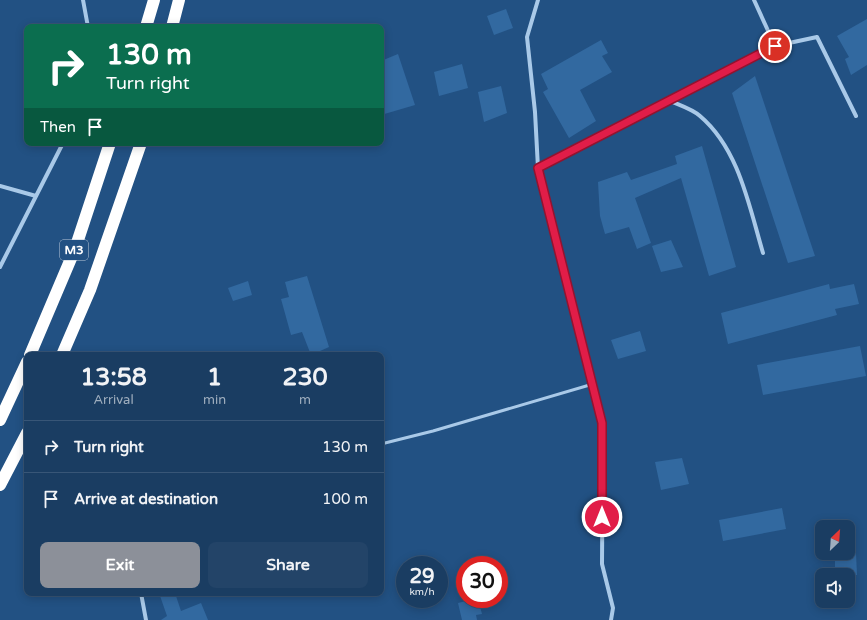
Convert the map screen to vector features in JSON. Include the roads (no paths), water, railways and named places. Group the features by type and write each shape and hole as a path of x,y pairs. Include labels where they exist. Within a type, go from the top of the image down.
{"highway":[{"path":"147,24 154,0"},
{"path":"173,24 179,0"},
{"name":"M3","path":"31,352 74,248 109,146"},
{"name":"M3","path":"63,352 90,290 140,146"},
{"path":"0,420 24,368"},
{"path":"0,485 24,439"}],"street":[{"path":"82,0 87,24"},
{"path":"538,0 527,37 535,112 538,168 602,423 602,564 613,608 611,620"},
{"path":"754,0 775,46"},
{"path":"538,168 775,46 817,37 856,116"},
{"path":"670,101 699,115 725,145 741,181 763,253"},
{"path":"0,267 61,146"},
{"path":"0,186 36,196"},
{"path":"141,596 146,620"}],"lane":[{"path":"384,443 433,431 593,384"}]}
